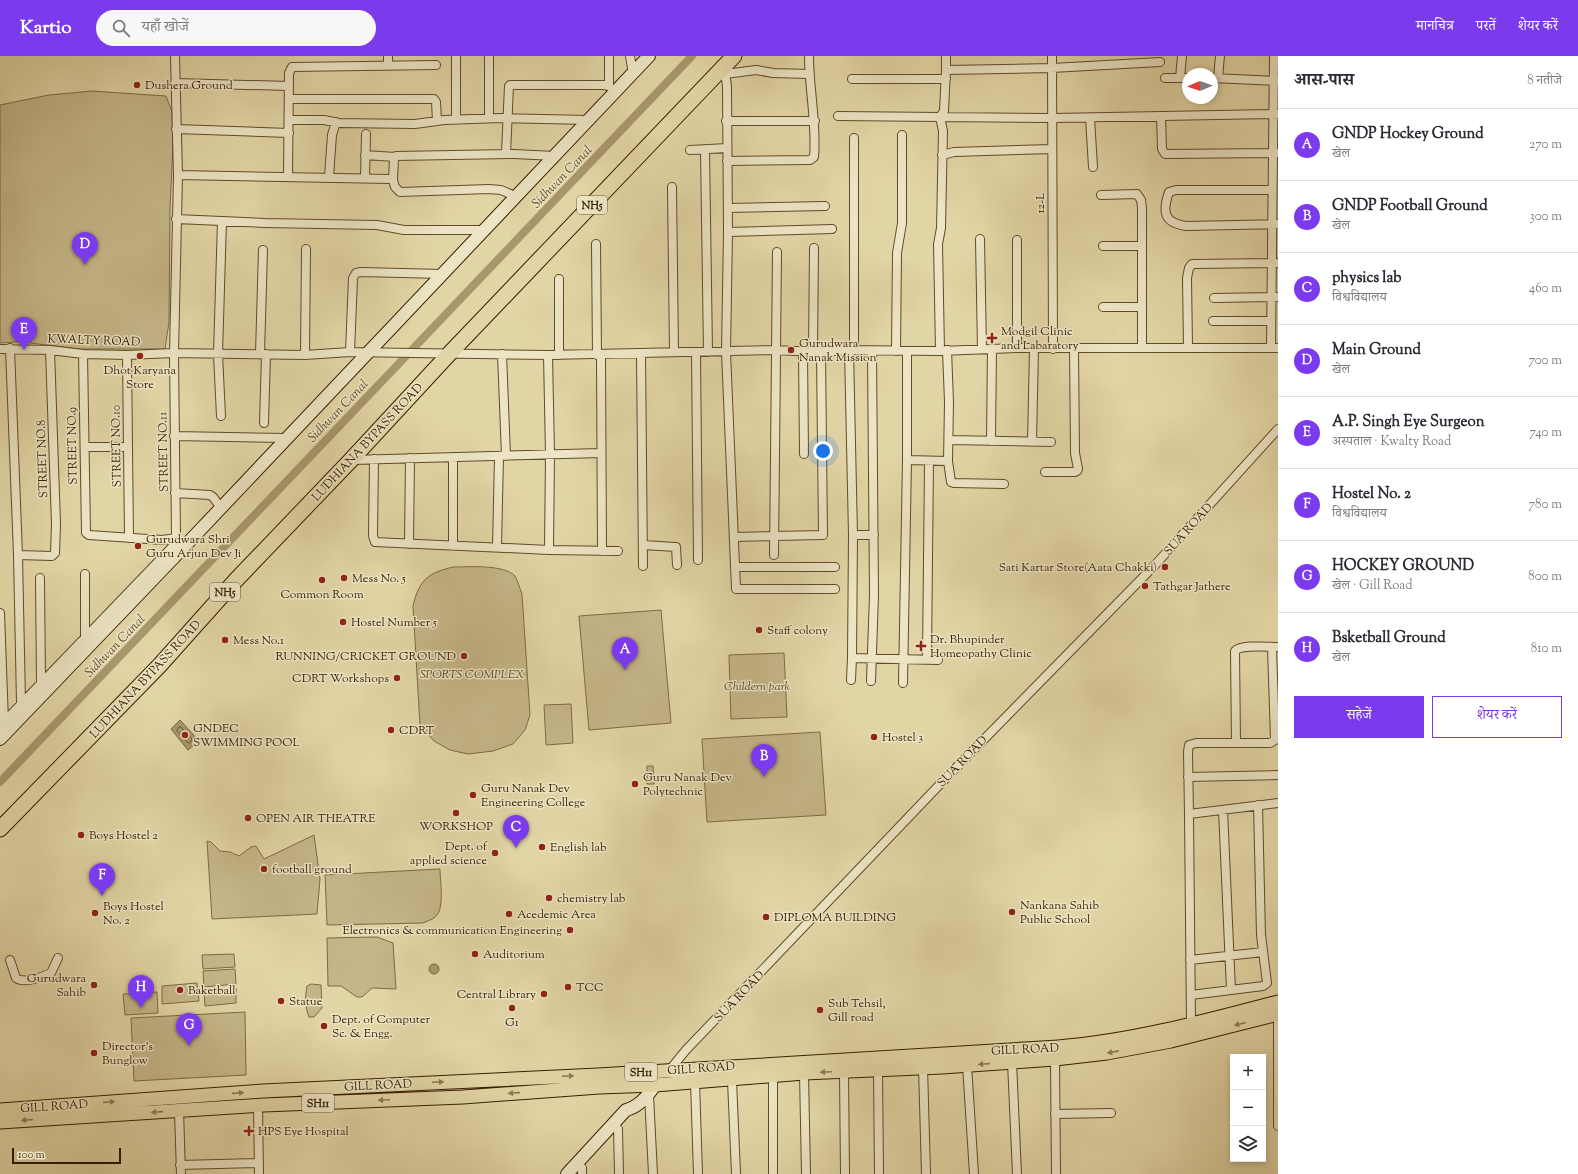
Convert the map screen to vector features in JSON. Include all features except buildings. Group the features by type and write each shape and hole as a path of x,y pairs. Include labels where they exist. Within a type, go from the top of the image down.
{"highway":[{"name":"LUDHIANA BYPASS ROAD","path":"0,814 85,731 230,574 440,353 722,66 734,56"},
{"name":"LUDHIANA BYPASS ROAD","path":"0,829 139,687 236,580 351,460 440,353"}],"main road":[{"name":"GILL ROAD","path":"0,1110 263,1091 669,1071 1070,1046 1145,1035 1278,1002"},
{"name":"GILL ROAD","path":"0,1122 258,1105 463,1097 599,1087 652,1090 695,1082 732,1080 773,1075 1055,1059 1107,1053 1171,1040 1278,1014"}],"street":[{"name":"STREET NO.11","path":"175,56 178,175 176,219 174,436 175,493 179,543"},
{"path":"388,56 388,66"},
{"path":"456,56 456,120"},
{"path":"489,56 489,118"},
{"path":"609,56 612,89"},
{"path":"630,56 633,74"},
{"path":"2,724 179,543 221,508 287,438 372,352 443,274 589,120 612,89 633,74 649,56"},
{"path":"727,161 812,159 814,155 815,121 809,74 809,56"},
{"path":"946,56 944,111 940,117 943,131 941,228 938,244 950,479 954,483 1004,484"},
{"name":"12-L","path":"1052,56 1053,349"},
{"path":"1182,56 1183,68"},
{"path":"1217,68 1220,56"},
{"path":"1274,56 1276,81 1275,180 1272,190 1275,224 1274,297 1271,320 1274,348"},
{"path":"946,70 1052,68 1160,62"},
{"path":"288,176 289,86 290,71 292,67 436,66"},
{"path":"809,74 773,73 722,66 727,86 726,121 728,232 726,352 736,590 835,589"},
{"path":"1165,78 1182,78"},
{"path":"1218,78 1276,81"},
{"path":"852,79 946,79"},
{"path":"175,82 289,86"},
{"path":"506,154 508,86 612,89"},
{"path":"289,99 434,99 436,102 437,121"},
{"path":"838,116 1090,118 1275,114"},
{"path":"1161,116 1162,149 1165,154 1275,153"},
{"path":"289,120 415,124 437,121 489,118 589,120"},
{"path":"1090,118 1093,167"},
{"path":"726,121 815,121"},
{"path":"329,177 332,135 336,122"},
{"path":"176,129 288,133"},
{"path":"365,178 366,134"},
{"path":"896,351 897,253 902,223 902,135"},
{"path":"851,680 854,138"},
{"path":"690,150 727,148"},
{"path":"942,155 954,152 1052,149"},
{"path":"705,150 708,352"},
{"path":"365,155 395,157 506,154 555,156"},
{"path":"395,157 393,180 395,187 400,192 489,189 501,190 516,197"},
{"path":"178,175 288,176 393,180"},
{"path":"672,187 674,352"},
{"path":"1272,190 1176,190 1169,192 1166,206 1168,220 1174,224 1186,226 1275,224"},
{"path":"1101,195 1137,194 1141,200 1142,348"},
{"path":"728,208 825,206"},
{"path":"176,219 377,225 404,230 485,230"},
{"path":"221,416 218,354 222,221"},
{"path":"728,232 832,229"},
{"path":"980,239 982,349"},
{"path":"1017,240 1017,348"},
{"path":"596,244 602,551"},
{"path":"1103,246 1142,246"},
{"path":"734,537 823,535 814,248"},
{"path":"305,355 306,249"},
{"path":"263,250 264,423"},
{"path":"774,555 777,252"},
{"path":"1188,348 1187,278 1189,268 1192,264 1274,263"},
{"path":"350,352 352,278 356,273 443,274"},
{"path":"559,279 559,355"},
{"path":"1214,298 1274,297"},
{"path":"1103,307 1142,306"},
{"path":"1213,321 1271,320"},
{"path":"10,348 18,555 21,703"},
{"name":"KWALTY ROAD","path":"0,349 10,348 50,350 83,354 127,355 188,353 305,355 372,352 599,355 775,350 817,352 852,350 944,351 1017,348 1274,348"},
{"path":"991,441 992,349"},
{"path":"1032,442 1034,349"},
{"path":"1045,472 1075,472 1078,469 1075,453 1074,349"},
{"name":"STREET NO.8","path":"18,555 54,555 56,524 50,350"},
{"path":"871,681 874,535 872,351"},
{"path":"904,683 907,351"},
{"path":"696,352 698,560"},
{"path":"803,352 804,454"},
{"path":"642,353 643,566"},
{"name":"STREET NO.9","path":"83,354 85,530 89,535 129,538"},
{"path":"497,547 503,456 502,354"},
{"name":"STREET NO.10","path":"127,355 129,538"},
{"path":"548,355 550,454 549,550"},
{"name":"SUA ROAD","path":"652,1090 686,1050 946,778 1155,565 1278,429"},
{"path":"174,436 287,438"},
{"path":"949,440 1051,442"},
{"path":"85,447 128,447"},
{"path":"351,460 601,453"},
{"path":"453,457 453,546"},
{"path":"409,544 410,458"},
{"path":"374,459 373,539 375,542 549,550 618,551"},
{"path":"907,460 948,461"},
{"path":"927,659 929,461"},
{"path":"175,493 210,495 221,508"},
{"path":"853,535 874,535"},
{"path":"129,538 162,540 179,543"},
{"path":"0,739 179,543"},
{"path":"642,545 676,546 677,565"},
{"path":"735,567 835,567"},
{"path":"85,574 85,638"},
{"path":"40,578 41,683"},
{"path":"0,613 2,724"},
{"path":"1191,1023 1188,777 1189,745 1196,743 1236,742 1270,743 1276,740 1275,647 1247,647 1235,651 1236,742"},
{"path":"852,658 938,660"},
{"path":"1188,777 1278,775"},
{"path":"1189,814 1278,803"},
{"path":"1191,995 1263,986 1268,983 1260,927 1258,805"},
{"path":"1223,810 1228,955 1231,990"},
{"path":"1190,960 1263,952"},
{"path":"10,960 16,978 23,980 40,977 51,973 58,958"},
{"path":"1278,1014 1278,1126"},
{"path":"1055,1059 1056,1174"},
{"path":"1012,1062 1017,1174"},
{"path":"967,1065 974,1174"},
{"path":"923,1067 926,1174"},
{"path":"878,1069 879,1174"},
{"path":"844,1071 845,1174"},
{"path":"804,1073 806,1174"},
{"path":"773,1075 773,1174"},
{"path":"732,1080 736,1174"},
{"path":"695,1082 698,1174"},
{"path":"580,1172 630,1116 632,1109 652,1090"},
{"path":"652,1090 653,1174"},
{"path":"258,1105 259,1174"},
{"path":"567,1174 626,1110 632,1109"},
{"path":"179,1110 181,1174"},
{"path":"1055,1114 1110,1113"},
{"path":"618,1129 619,1174"},
{"path":"180,1164 259,1163"}],"green space":[{"path":"92,91 166,96 172,112 173,144 170,208 169,322 165,349 80,349 30,343 30,341 0,343 0,105 49,95"},
{"name":"SPORTS COMPLEX","path":"453,567 486,567 510,572 515,576 522,594 530,715 525,730 513,744 493,751 468,754 450,750 434,741 420,725 413,606 418,590 426,579 437,572"},
{"path":"661,610 671,723 589,730 579,616"},
{"name":"Childern park","path":"784,653 787,717 731,719 729,655"},
{"path":"571,704 573,743 546,745 544,705"},
{"path":"820,732 826,815 707,822 702,739"},
{"path":"647,766 653,766 654,784 647,784"},
{"name":"football ground","path":"314,835 320,879 317,914 212,919 207,841 211,842 220,851 230,852 239,856 251,847 256,846 264,859"},
{"path":"440,869 440,908 435,917 431,920 423,923 327,925 325,875"},
{"path":"377,937 393,943 396,989 372,988 362,997 357,997 341,986 328,986 327,938"},
{"path":"234,954 235,967 203,969 202,955"},
{"path":"235,969 236,984 204,987 203,971"},
{"name":"Baketball","path":"197,983 199,1001 162,1004 162,986"},
{"path":"311,984 321,985 322,1008 314,1017 309,1017 306,1006 307,986"},
{"path":"236,988 236,1003 205,1006 204,991"},
{"path":"157,992 158,1013 125,1015 123,994"},
{"path":"245,1012 246,1075 134,1081 131,1018"}],"water":[{"name":"GNDEC SWIMMING POOL","path":"180,720 199,741 188,750 171,729"},
{"path":"434,964 439,969 434,974 429,969"}],"waterway":[{"name":"Sidhwan Canal","path":"0,782 692,56"}],"place":[{"name":"Dushera Ground","path":"137,85"},
{"name":"Main Ground","path":"85,265"},
{"name":"Modgil Clinic and Labaratory","path":"992,338"},
{"name":"A.P. Singh Eye Surgeon","path":"24,350"},
{"name":"Gurudwara Nanak Mission","path":"791,350"},
{"name":"Dhot Karyana Store","path":"140,356"},
{"name":"Gurudwara Shri Guru Arjun Dev Ji","path":"138,546"},
{"name":"Sati Kartar Store(Aata Chakki)","path":"1165,567"},
{"name":"Mess No. 5","path":"344,578"},
{"name":"Common Room","path":"322,580"},
{"name":"Tathgar Jathere","path":"1145,586"},
{"name":"Hostel Number 5","path":"343,622"},
{"name":"Staff colony","path":"759,630"},
{"name":"Mess No.1","path":"225,640"},
{"name":"Dr. Bhupinder Homeopathy Clinic","path":"921,646"},
{"name":"RUNNING/CRICKET GROUND","path":"464,656"},
{"name":"GNDP Hockey Ground","path":"625,670"},
{"name":"CDRT Workshops","path":"397,678"},
{"name":"CDRT","path":"391,730"},
{"name":"GNDEC SWIMMING POOL","path":"185,735"},
{"name":"Hostel 3","path":"874,737"},
{"name":"GNDP Football Ground","path":"764,777"},
{"name":"Guru Nanak Dev Polytechnic","path":"635,784"},
{"name":"Guru Nanak Dev Engineering College","path":"473,795"},
{"name":"WORKSHOP","path":"456,813"},
{"name":"OPEN AIR THEATRE","path":"248,818"},
{"name":"Boys Hostel 2","path":"81,835"},
{"name":"English lab","path":"542,847"},
{"name":"physics lab","path":"516,848"},
{"name":"Dept. of applied science","path":"495,853"},
{"name":"football ground","path":"264,869"},
{"name":"Hostel No. 2","path":"102,896"},
{"name":"chemistry lab","path":"549,898"},
{"name":"Nankana Sahib Public School","path":"1012,912"},
{"name":"Boys Hostel No. 2","path":"95,913"},
{"name":"Acedemic Area","path":"509,914"},
{"name":"DIPLOMA BUILDING","path":"766,917"},
{"name":"Electronics & communication Engineering","path":"570,930"},
{"name":"Auditorium","path":"475,954"},
{"name":"Gurudwara Sahib","path":"94,985"},
{"name":"TCC","path":"568,987"},
{"name":"Baketball","path":"180,990"},
{"name":"Central Library","path":"544,994"},
{"name":"Statue","path":"281,1001"},
{"name":"Bsketball Ground","path":"141,1008"},
{"name":"G1","path":"512,1008"},
{"name":"Sub Tehsil, Gill road","path":"820,1010"},
{"name":"Dept. of Computer Sc. & Engg.","path":"324,1026"},
{"name":"HOCKEY GROUND","path":"189,1046"},
{"name":"Director's Bunglow","path":"94,1053"},
{"name":"HPS Eye Hospital","path":"249,1131"}]}
